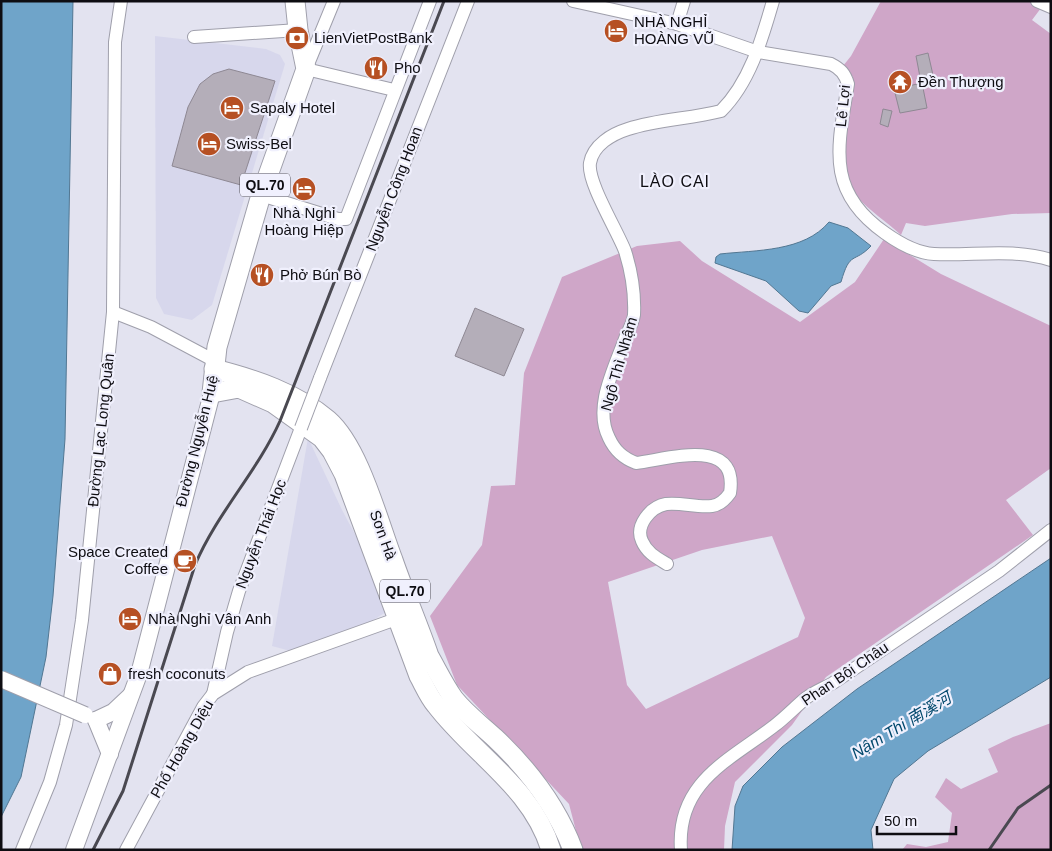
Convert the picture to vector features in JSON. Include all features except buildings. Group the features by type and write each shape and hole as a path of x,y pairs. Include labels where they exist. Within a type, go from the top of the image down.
{"highway":[{"path":"295,1 298,30 306,69"},
{"name":"Đường Nguyễn Huệ","path":"212,392 217,347 261,195 306,69"},
{"name":"Sơn Hà","path":"215,365 300,400 328,420 342,435 362,478 406,614 419,676 435,704 526,798 539,820 551,850"},
{"name":"Sơn Hà","path":"212,392 239,388 273,403 322,438 344,474 406,614 450,692 471,718 495,738 541,790 555,809 573,850"}],"main road":[{"name":"Đường Nguyễn Huệ","path":"74,850 133,693 212,392"},
{"path":"1,679 90,718 110,754"},
{"path":"90,718 113,712 133,693"}],"street":[{"name":"Đường Lạc Long Quân","path":"22,850 50,782 66,725 82,620 113,312 115,42 120,1"},
{"path":"334,1 306,69 394,90"},
{"path":"261,195 338,219 346,219 394,90 430,1"},
{"name":"Nguyễn Công Hoan","path":"320,378 468,1"},
{"name":"Lê Lợi","path":"573,1 601,4 677,24 758,52 831,64 846,75 848,84 839,138 842,178 845,191 873,225 897,242 932,254 1013,254 1037,256 1051,260"},
{"path":"677,24 684,1"},
{"name":"Ngô Thì Nhậm","path":"667,564 652,556 641,540 640,533 646,518 658,506 667,504 711,506 718,504 730,493 730,474 722,460 704,454 636,462 618,453 607,434 603,409 612,374 634,316 632,281 625,251 593,180 590,165 593,152 601,144 627,130 721,111 737,91 758,52 773,1"},
{"path":"1037,1 1051,7"},
{"path":"194,37 298,30"},
{"path":"113,312 151,327 215,365"},
{"name":"Nguyễn Thái Học","path":"213,694 227,632 239,591 320,378"},
{"name":"Phan Bội Châu","path":"681,850 682,829 686,810 694,794 715,768 774,726 807,698 1000,571 1051,530"},
{"name":"Phố Hoàng Diệu","path":"126,850 203,707 213,694 248,672 406,614"}],"shaded area":[{"path":"881,1 1032,1 1041,8 1032,20 1051,34 1051,213 1012,214 925,226 906,223 901,235 857,197 850,186 846,172 845,156 846,122 853,77 843,66 851,56"},
{"path":"155,36 266,49 280,55 285,64 212,305 192,320 164,314 156,298"},
{"path":"884,239 941,274 1051,326 1051,468 1006,500 1033,535 826,677 792,725 735,782 725,826 724,850 581,850 569,804 457,685 430,616 482,545 491,486 515,485 524,373 562,277 637,246 680,241 702,261 800,322 855,282","holes":["772,536 805,618 798,637 646,709 627,685 608,582 702,550"]},
{"path":"308,438 342,510 394,607 341,640 294,652 272,646"},
{"path":"1051,723 1051,850 902,850 907,844 926,847 948,842 952,813 935,797 946,778 961,789 998,772 988,749 1013,737"}],"water":[{"path":"1,1 73,1 65,439 53,596 46,657 21,777 1,817"},
{"path":"829,222 848,228 871,246 850,261 841,282 831,286 808,313 799,311 766,281 715,263 716,257 720,254 779,248 793,244 819,232"},
{"name":"Nậm Thi 南溪河","path":"1051,558 1051,677 928,751 894,779 871,830 873,850 732,850 735,806 743,786 782,747 857,689"}],"railway":[{"path":"93,850 123,791 195,565 214,528 260,458 280,421 444,1"},
{"path":"989,850 1018,808 1051,785"}],"place":[{"name":"NHÀ NGHỈ HOÀNG VŨ","path":"616,31"},
{"name":"LienVietPostBank","path":"297,38"},
{"name":"Pho","path":"376,68"},
{"name":"Đền Thượng","path":"900,82"},
{"name":"Sapaly Hotel","path":"232,108"},
{"name":"Swiss-Bel","path":"209,144"},
{"name":"Nhà Nghỉ Hoàng Hiệp","path":"304,189"},
{"name":"Phở Bún Bò","path":"262,275"},
{"name":"Space Created Coffee","path":"185,561"},
{"name":"Nhà Nghỉ Vân Anh","path":"130,619"},
{"name":"fresh coconuts","path":"110,674"}],"district":[{"name":"LÀO CAI","path":"675,181"}]}
